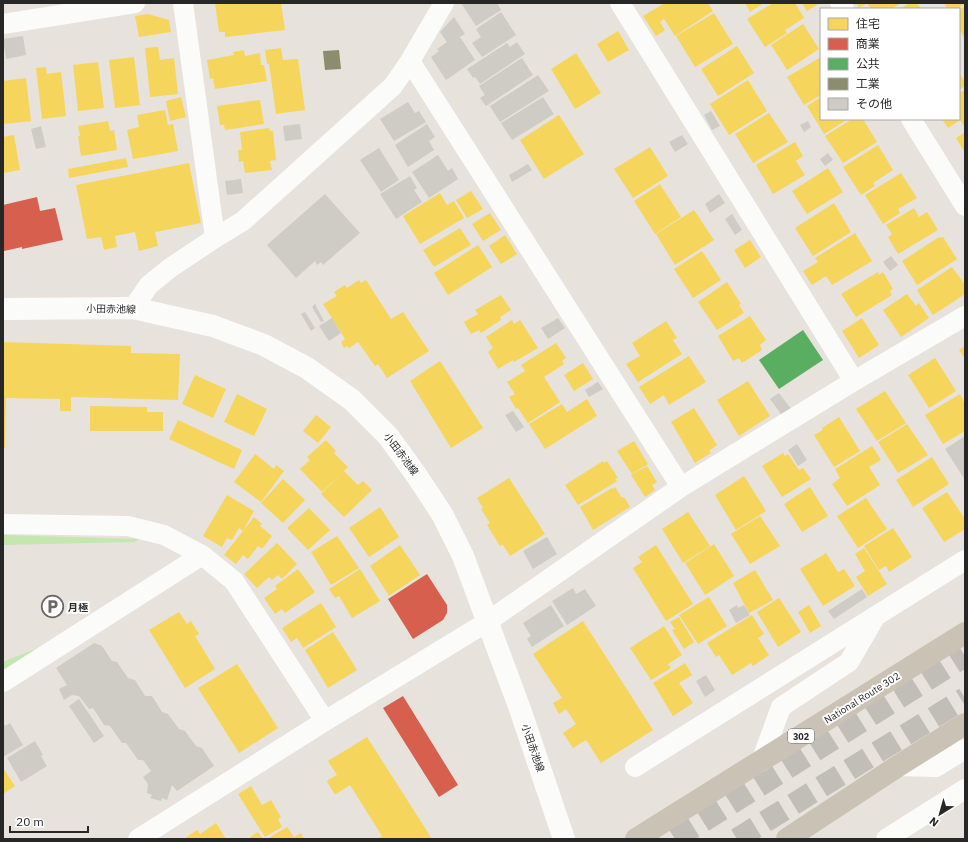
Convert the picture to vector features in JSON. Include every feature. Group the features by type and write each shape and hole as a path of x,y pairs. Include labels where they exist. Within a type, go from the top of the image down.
{"highway":[{"name":"National Route 302","path":"636,839 965,633"},
{"path":"787,839 965,724"}],"street":[{"path":"3,24 135,3"},
{"path":"182,3 215,238"},
{"path":"133,308 149,285 170,268 243,221 393,86 444,3"},
{"path":"620,3 854,381"},
{"path":"410,60 682,487"},
{"path":"913,120 965,206"},
{"name":"小田赤池線","path":"3,309 133,308 213,326 264,344 307,368 352,400 388,436 442,514 462,556 520,709 564,839"},
{"path":"138,839 325,721 487,622 682,487 854,381 965,316"},
{"path":"3,524 128,526 164,535 202,555 234,582 325,721"},
{"path":"3,682 202,555"},
{"path":"635,768 965,560"},
{"path":"761,762 781,707 849,662 876,616"},
{"path":"898,766 936,767 965,749"},
{"path":"886,839 965,789"}],"green space":[{"path":"3,535 139,539 134,542 3,545"},
{"path":"40,647 3,671 3,662"}],"building: 住宅":[{"path":"215,3 281,3 285,30 225,37 225,32 219,32"},
{"path":"665,3 708,3 713,11 675,36 664,19 660,22 665,30 656,36 643,16"},
{"path":"745,3 764,3 750,12"},
{"path":"773,3 795,3 804,18 785,30 787,33 765,47 747,19"},
{"path":"802,3 820,3 807,11"},
{"path":"856,3 867,3 859,8"},
{"path":"867,3 901,3 893,8 870,8"},
{"path":"909,3 917,3 920,8 902,8"},
{"path":"944,3 965,3 959,8 946,8"},
{"path":"965,6 965,39 960,31 960,9"},
{"path":"714,13 733,44 695,67 676,36"},
{"path":"148,14 169,20 171,32 139,37 135,16"},
{"path":"803,24 819,49 787,70 771,45"},
{"path":"618,31 629,50 608,62 597,44"},
{"path":"737,46 754,73 718,96 701,69"},
{"path":"158,47 160,60 174,58 178,94 150,97 145,48"},
{"path":"281,48 283,60 298,59 305,110 276,114 269,64 267,64 265,50"},
{"path":"244,50 245,56 260,53 261,65 264,65 267,81 215,89 213,78 210,79 207,60 234,55 233,52"},
{"path":"576,53 601,93 575,109 551,69"},
{"path":"134,57 140,105 115,108 109,60"},
{"path":"820,58 820,96 804,105 787,77"},
{"path":"98,62 104,108 78,111 73,65"},
{"path":"46,67 47,74 61,72 66,116 42,119 36,68"},
{"path":"960,74 965,82 965,86 960,89"},
{"path":"26,78 31,121 3,124 3,81"},
{"path":"748,80 767,111 729,135 710,104"},
{"path":"965,90 965,128 960,120 960,92"},
{"path":"181,97 186,117 170,121 166,101"},
{"path":"820,98 820,120 846,120 824,134 807,106"},
{"path":"260,100 264,124 225,130 224,125 220,125 217,106"},
{"path":"165,110 168,125 173,124 178,151 133,159 127,130 139,127 137,115"},
{"path":"769,113 788,142 753,163 735,134"},
{"path":"559,115 584,154 544,179 520,140"},
{"path":"850,120 864,120 877,142 843,163 825,136"},
{"path":"943,120 960,120 948,128"},
{"path":"108,121 110,131 114,130 117,150 81,156 78,126"},
{"path":"269,128 270,131 273,131 276,160 270,161 272,170 245,173 243,161 239,162 238,150 242,150 240,132"},
{"path":"965,132 965,153 956,138"},
{"path":"14,135 20,170 3,173 3,137"},
{"path":"795,142 803,156 796,161 805,175 773,194 756,165"},
{"path":"878,145 893,170 873,183 875,186 861,195 843,167"},
{"path":"650,147 668,176 633,198 614,169"},
{"path":"126,158 128,167 69,178 68,169"},
{"path":"189,163 201,223 155,232 158,246 139,251 135,232 115,236 117,247 104,250 101,237 87,239 76,185"},
{"path":"828,168 843,192 807,214 792,191"},
{"path":"901,173 917,198 898,209 900,213 883,224 865,195"},
{"path":"660,184 681,217 655,234 634,201"},
{"path":"471,191 483,209 467,218 456,200"},
{"path":"440,193 447,205 454,201 464,218 420,244 403,216"},
{"path":"834,203 851,232 813,256 795,228"},
{"path":"914,208 919,217 927,212 938,230 898,254 888,237 892,234 886,225"},
{"path":"694,210 714,240 675,265 656,234"},
{"path":"490,213 501,230 483,241 472,224"},
{"path":"460,228 471,245 434,267 423,250"},
{"path":"855,233 872,261 832,285 826,276 812,285 803,271 818,262 815,258"},
{"path":"505,235 517,254 501,264 489,246"},
{"path":"939,237 943,237 957,259 917,285 902,261"},
{"path":"750,240 761,257 745,268 734,250"},
{"path":"478,245 492,267 448,295 434,273"},
{"path":"702,251 721,280 693,298 674,269"},
{"path":"952,267 965,285 965,294 933,315 917,290"},
{"path":"878,272 879,275 883,272 893,289 890,291 892,295 856,317 841,294"},
{"path":"359,280 361,283 366,280 391,319 403,312 429,351 387,378 378,364 375,366 358,342 349,348 347,346 344,348 341,342 345,339 323,304 337,296 334,292 345,285 347,288"},
{"path":"727,282 741,304 739,305 744,313 717,330 698,302"},
{"path":"907,294 916,306 919,303 929,318 901,337 883,310"},
{"path":"501,295 511,310 500,317 501,320 481,333 479,330 471,334 464,322 478,314 475,310"},
{"path":"750,316 766,340 760,345 762,350 742,363 739,358 733,361 718,336"},
{"path":"862,318 879,345 859,358 842,331"},
{"path":"512,320 514,324 520,320 538,348 514,362 513,360 498,369 488,352 493,348 486,337"},
{"path":"666,321 677,338 673,340 682,354 638,382 626,364 640,356 632,343"},
{"path":"3,342 131,346 131,353 180,354 178,400 71,397 71,411 60,411 60,399 6,398 5,448 3,448"},
{"path":"556,343 566,358 562,361 564,364 544,377 560,402 528,423 518,408 516,409 509,397 515,394 507,382 525,371 521,365"},
{"path":"965,346 965,359 959,350"},
{"path":"689,356 706,382 669,405 664,395 650,404 639,387"},
{"path":"935,358 956,391 929,408 908,375"},
{"path":"440,361 483,428 451,448 410,381"},
{"path":"583,363 593,379 574,391 564,375"},
{"path":"195,375 226,389 213,418 182,404"},
{"path":"748,381 770,416 739,436 717,400"},
{"path":"885,391 906,423 877,441 856,409"},
{"path":"237,394 267,409 254,436 224,422"},
{"path":"960,394 965,404 965,431 943,444 925,415"},
{"path":"587,399 597,416 545,449 529,424 562,404 567,412"},
{"path":"90,406 147,407 147,412 163,412 163,431 90,431"},
{"path":"694,408 717,445 709,451 711,453 695,463 671,422"},
{"path":"316,415 331,427 318,443 303,431"},
{"path":"839,417 860,451 834,467 814,435 823,430 822,428"},
{"path":"178,420 242,450 234,469 169,439"},
{"path":"907,424 928,455 898,473 878,442"},
{"path":"326,440 336,451 334,453 348,467 322,492 300,469 310,460 307,457"},
{"path":"634,441 648,464 632,474 617,451"},
{"path":"872,446 881,460 869,467 880,485 847,506 832,484 840,478 835,469"},
{"path":"783,453 785,456 788,454 799,470 803,468 811,479 782,497 762,466"},
{"path":"255,454 274,469 276,465 284,471 261,502 234,482"},
{"path":"932,457 949,484 913,507 896,480"},
{"path":"603,461 604,463 607,461 618,478 615,479 617,481 578,505 565,485"},
{"path":"647,466 657,482 652,485 655,490 645,497 631,475"},
{"path":"344,471 358,485 363,481 372,490 344,517 321,494"},
{"path":"744,476 766,511 736,530 715,495"},
{"path":"509,478 545,534 510,556 503,545 500,546 487,525 490,523 481,509 483,508 477,498"},
{"path":"283,479 305,500 283,523 261,503"},
{"path":"615,487 630,507 593,530 580,507"},
{"path":"810,487 828,516 802,532 784,504"},
{"path":"947,492 965,519 965,529 944,542 922,508"},
{"path":"227,495 254,511 243,531 239,528 232,540 227,538 222,547 203,536"},
{"path":"866,498 887,529 858,548 837,516"},
{"path":"380,507 399,537 369,557 349,528"},
{"path":"309,508 330,530 308,550 287,528"},
{"path":"688,512 710,546 683,563 662,529"},
{"path":"760,516 780,546 750,564 731,534"},
{"path":"254,517 262,524 260,526 272,536 262,549 258,546 248,559 243,555 236,564 224,555"},
{"path":"893,528 912,557 889,572 886,566 879,570 864,546"},
{"path":"337,536 359,568 331,585 311,552"},
{"path":"277,543 297,564 282,579 278,575 272,580 269,577 257,588 244,574"},
{"path":"714,544 734,576 705,595 685,563"},
{"path":"400,545 420,575 389,596 370,566"},
{"path":"656,545 693,604 666,621 633,568 642,562 638,557"},
{"path":"864,548 887,584 868,596 856,577 865,571 855,554"},
{"path":"826,553 838,572 844,569 855,586 823,606 800,569"},
{"path":"298,569 315,592 285,613 282,609 275,614 264,598 277,589 275,586"},
{"path":"360,569 380,601 352,618 339,596 335,598 329,589"},
{"path":"755,570 773,600 749,613 733,583"},
{"path":"709,597 727,626 698,644 679,615"},
{"path":"779,598 801,632 778,647 757,612"},
{"path":"321,603 336,627 303,648 297,638 291,642 282,628"},
{"path":"809,605 821,626 810,633 798,612"},
{"path":"179,612 187,624 191,621 199,634 195,636 215,669 185,688 149,630"},
{"path":"752,615 764,634 758,638 769,655 753,666 751,663 732,675 719,655 716,657 707,643"},
{"path":"679,617 694,642 684,649 672,630 675,629 670,622"},
{"path":"583,621 653,730 601,763 586,740 573,748 563,733 576,724 566,709 559,714 553,703 562,698 533,654"},
{"path":"664,626 682,655 668,664 671,668 651,680 630,648"},
{"path":"333,632 357,670 328,688 305,650"},
{"path":"685,663 692,675 679,683 693,703 673,716 653,683"},
{"path":"237,664 278,728 239,753 198,688"},
{"path":"367,737 432,839 378,839 382,836 350,785 336,794 334,793 327,782 337,775 328,761"},
{"path":"3,768 15,786 3,794"},
{"path":"251,786 262,805 271,800 281,817 278,819 282,827 265,837 238,794"},
{"path":"216,823 226,839 184,839 197,830 200,834"},
{"path":"287,827 294,837 301,833 304,839 267,839"},
{"path":"258,832 263,839 252,839 250,837"}],"building: 商業":[{"path":"37,197 40,211 55,208 63,240 22,249 22,247 4,251 3,205"},
{"path":"427,574 447,605 447,613 443,620 413,639 388,599"},
{"path":"403,696 458,785 439,797 383,708"}],"building: 公共":[{"path":"803,330 823,360 779,389 759,360"}],"building: 工業":[{"path":"339,50 341,69 325,70 323,51"}],"building: その他":[{"path":"461,3 497,3 501,10 476,26"},
{"path":"501,12 516,35 482,57 472,43 481,37 476,29"},
{"path":"454,17 465,34 460,37 475,60 446,80 431,57 439,51 437,49 447,42 440,32"},
{"path":"23,36 26,55 6,59 3,39"},
{"path":"517,42 525,54 480,84 475,77 473,78 467,69 507,43 510,47"},
{"path":"522,58 533,75 486,106 480,98 485,95 479,86"},
{"path":"538,75 549,91 500,122 490,106"},
{"path":"543,97 554,114 512,140 501,123"},
{"path":"408,102 415,113 419,111 426,122 394,141 380,119"},
{"path":"711,111 720,126 712,130 704,115"},
{"path":"808,121 811,127 804,132 800,125"},
{"path":"300,124 302,139 285,141 283,126"},
{"path":"427,124 435,137 429,141 434,150 408,167 395,145"},
{"path":"41,126 46,147 36,149 31,129"},
{"path":"682,135 688,144 675,152 669,142"},
{"path":"379,148 399,180 381,192 360,160"},
{"path":"828,153 833,160 825,166 820,159"},
{"path":"438,155 448,171 452,168 458,179 429,198 412,172"},
{"path":"528,164 532,170 512,182 509,175"},
{"path":"410,176 417,188 414,190 422,202 396,219 380,194"},
{"path":"241,179 243,193 227,195 225,181"},
{"path":"325,194 360,233 323,265 321,262 317,265 315,261 296,278 267,245"},
{"path":"719,194 725,203 710,213 705,204"},
{"path":"732,214 742,230 735,235 725,219"},
{"path":"891,256 898,265 890,271 883,262"},
{"path":"315,304 324,321 321,322 312,307"},
{"path":"305,312 315,328 311,331 301,314"},
{"path":"332,318 341,333 329,341 319,326"},
{"path":"558,318 565,328 548,339 541,328"},
{"path":"598,382 603,389 589,397 585,390"},
{"path":"779,393 792,410 783,417 770,399"},
{"path":"513,411 524,427 516,432 505,415"},
{"path":"965,436 965,480 945,449"},
{"path":"797,444 807,460 798,466 788,450"},
{"path":"547,537 557,554 533,569 523,551"},
{"path":"573,588 576,594 585,589 596,606 567,625 552,601"},
{"path":"862,589 867,597 834,619 828,611"},
{"path":"551,605 564,626 532,647 527,639 531,636 523,623"},
{"path":"737,605 738,608 744,605 750,615 736,623 729,610"},
{"path":"94,643 102,646 112,661 117,662 128,678 135,680 145,696 152,696 162,712 168,714 179,729 185,731 196,746 202,748 214,766 177,791 172,785 167,800 162,798 161,801 150,798 152,795 147,793 148,784 143,777 151,771 143,760 138,760 126,743 122,743 110,726 104,725 93,708 89,709 79,696 72,695 64,700 59,689 67,685 56,668"},
{"path":"706,675 715,690 705,697 696,681"},
{"path":"79,699 104,736 94,743 69,706"},
{"path":"3,721 5,726 10,723 23,745 3,757"},
{"path":"35,741 47,766 21,782 7,758"}],"tunnel":[{"path":"675,839 965,656"},
{"path":"737,839 965,698"}],"place":[{"name":"月極","path":"53,607"}]}
